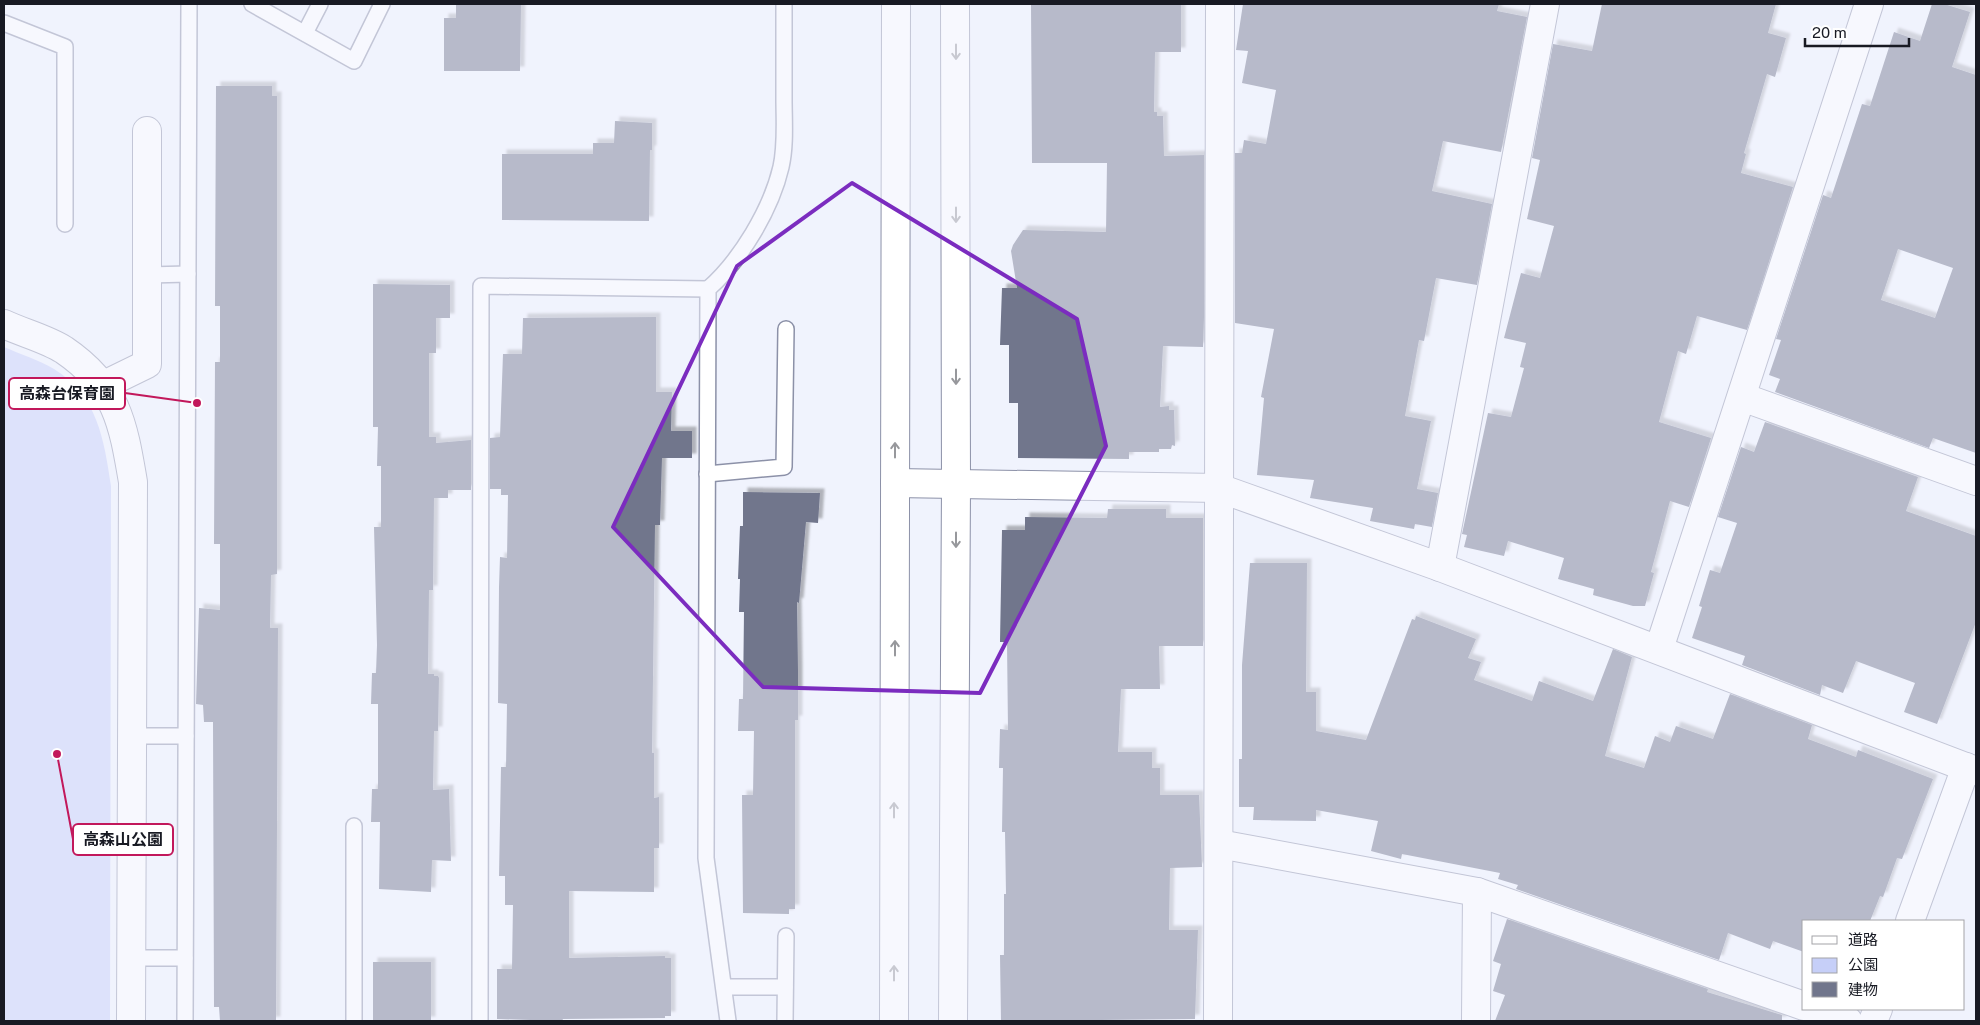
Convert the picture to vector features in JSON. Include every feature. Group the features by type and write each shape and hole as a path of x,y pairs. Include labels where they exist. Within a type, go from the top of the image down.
{"street":[{"path":"894,1021 896,4"},
{"path":"953,1021 956,4"},
{"path":"1218,1021 1220,4"},
{"path":"1440,567 1545,4"},
{"path":"1659,649 1869,4"},
{"path":"104,385 147,364 147,131"},
{"path":"4,324 64,350 104,385 124,430 132,482 131,1021"},
{"path":"1742,397 1976,481"},
{"path":"895,484 1219,488 1440,567 1971,769 1910,920"},
{"path":"1219,844 1476,892 1802,1005"},
{"path":"1476,892 1476,1021"},
{"path":"1815,1010 1848,1021"}],"lane":[{"path":"185,1021 189,4"},
{"path":"252,4 354,61 382,4"},
{"path":"305,33 320,4"},
{"path":"480,1021 481,286 708,289 724,275 747,243 770,198 781,167 784,136 784,4"},
{"path":"4,23 65,47 65,224"},
{"path":"148,275 188,274"},
{"path":"708,289 706,858 728,1021"},
{"path":"707,474 784,467 786,329"},
{"path":"132,736 186,736"},
{"path":"354,826 354,1021"},
{"path":"785,1021 786,936"},
{"path":"131,958 185,958"},
{"path":"724,988 785,987"}],"highlighted area":[{"path":"852,183 1077,319 1106,446 980,693 763,687 613,527 737,266"}],"green space":[{"path":"4,347 54,369 69,380 80,392 90,406 96,420 105,452 111,486 110,1021 4,1021"}],"building":[{"path":"456,4 521,4 520,71 444,71 444,18 456,18"},
{"path":"1031,4 1181,4 1181,52 1155,52 1154,112 1157,112 1157,116 1163,116 1164,156 1204,155 1204,317 1203,347 1163,346 1160,407 1169,406 1169,410 1174,410 1175,446 1172,445 1171,449 1159,449 1159,452 1129,452 1129,459 1018,458 1018,403 1009,403 1009,345 1000,345 1002,288 1017,288 1011,251 1013,245 1023,230 1106,232 1107,163 1032,163"},
{"path":"1243,4 1499,4 1497,11 1527,17 1501,152 1443,141 1432,191 1492,204 1477,285 1436,278 1424,341 1419,340 1405,416 1431,421 1417,489 1438,493 1432,527 1415,524 1414,529 1370,521 1373,508 1310,498 1314,480 1257,475 1264,398 1261,397 1274,329 1235,323 1235,153 1242,153 1244,140 1266,144 1276,90 1242,83 1248,51 1236,50"},
{"path":"1602,4 1776,4 1768,33 1786,38 1775,77 1767,74 1744,153 1746,154 1741,173 1793,187 1747,330 1697,316 1686,354 1678,351 1659,422 1711,438 1689,507 1670,501 1651,572 1654,573 1645,606 1633,606 1593,595 1594,589 1558,579 1564,558 1508,541 1504,556 1464,547 1467,535 1462,534 1488,413 1511,417 1524,368 1520,367 1526,343 1504,338 1521,273 1540,278 1554,226 1527,219 1540,160 1532,158 1553,44 1592,51"},
{"path":"1932,4 1944,4 1970,12 1952,67 1976,75 1976,453 1933,438 1929,448 1775,392 1780,379 1769,375 1781,340 1776,339 1823,195 1831,198 1862,104 1870,106 1894,32 1920,41","holes":["1898,249 1953,268 1935,318 1881,300"]},
{"path":"216,86 272,86 272,96 277,96 277,574 271,575 270,628 278,628 276,1021 220,1021 219,1007 214,1007 213,722 204,722 203,705 196,704 199,608 220,610 220,544 214,544 215,362 220,362 220,306 215,306"},
{"path":"615,121 652,123 649,221 502,220 502,154 593,154 593,143 614,143"},
{"path":"373,284 450,285 450,318 436,318 436,353 429,353 429,437 436,437 436,443 471,440 471,490 448,490 448,498 434,498 433,590 429,590 428,674 434,674 434,676 439,678 438,731 434,731 433,790 449,789 451,861 432,860 431,892 379,889 380,822 371,822 372,789 378,789 378,704 371,704 372,673 376,673 377,645 374,527 381,527 381,466 377,466 378,427 373,427"},
{"path":"656,317 656,392 672,392 671,431 692,431 692,458 662,458 660,525 655,525 652,753 654,753 654,798 659,797 659,848 654,848 654,892 569,891 569,958 665,956 665,958 671,958 671,1016 665,1016 665,1018 563,1019 562,1021 497,1019 497,969 512,969 513,905 505,905 505,876 499,876 501,767 506,767 507,704 498,703 499,587 500,557 507,558 508,495 501,495 501,489 490,489 490,438 500,437 503,354 522,354 523,318"},
{"path":"1765,422 1918,477 1906,511 1976,536 1976,622 1937,724 1904,712 1915,683 1856,661 1843,693 1822,685 1820,695 1742,665 1745,656 1692,638 1702,607 1699,606 1710,570 1720,573 1737,523 1718,517 1741,447 1754,452"},
{"path":"743,492 820,493 818,523 806,522 799,603 797,602 798,720 795,720 795,909 789,909 789,914 743,913 742,795 753,795 754,731 738,731 739,699 743,699 744,612 739,612 740,579 738,579 740,526 743,526"},
{"path":"1108,509 1166,509 1166,518 1203,518 1203,646 1159,646 1160,689 1121,689 1118,752 1152,752 1152,768 1160,768 1160,795 1199,795 1202,867 1170,868 1169,930 1198,930 1195,1019 1001,1021 1000,955 1004,955 1004,894 1006,894 1005,832 1002,832 1003,768 999,768 1000,729 1008,730 1007,642 1000,642 1002,530 1025,530 1025,517 1107,518"},
{"path":"1250,563 1307,563 1306,692 1316,692 1316,731 1366,740 1412,619 1415,620 1416,616 1476,639 1468,658 1481,662 1474,680 1532,701 1539,681 1593,701 1613,649 1632,657 1605,756 1644,768 1655,736 1670,742 1676,726 1713,739 1730,694 1812,725 1808,739 1856,757 1858,750 1933,779 1902,859 1897,858 1883,897 1880,896 1870,920 1802,920 1802,951 1773,941 1770,949 1728,933 1719,960 1516,889 1518,885 1498,879 1500,873 1402,854 1401,859 1371,851 1378,821 1316,810 1316,821 1253,820 1254,807 1239,807 1239,759 1242,759 1242,665"},
{"path":"1507,919 1708,989 1707,992 1782,1015 1782,1021 1495,1021 1505,995 1493,991 1501,964 1493,961"},
{"path":"373,962 431,962 431,1021 373,1021"}],"place":[{"name":"高森台保育園","path":"197,403"},
{"name":"高森山公園","path":"57,754"}]}
